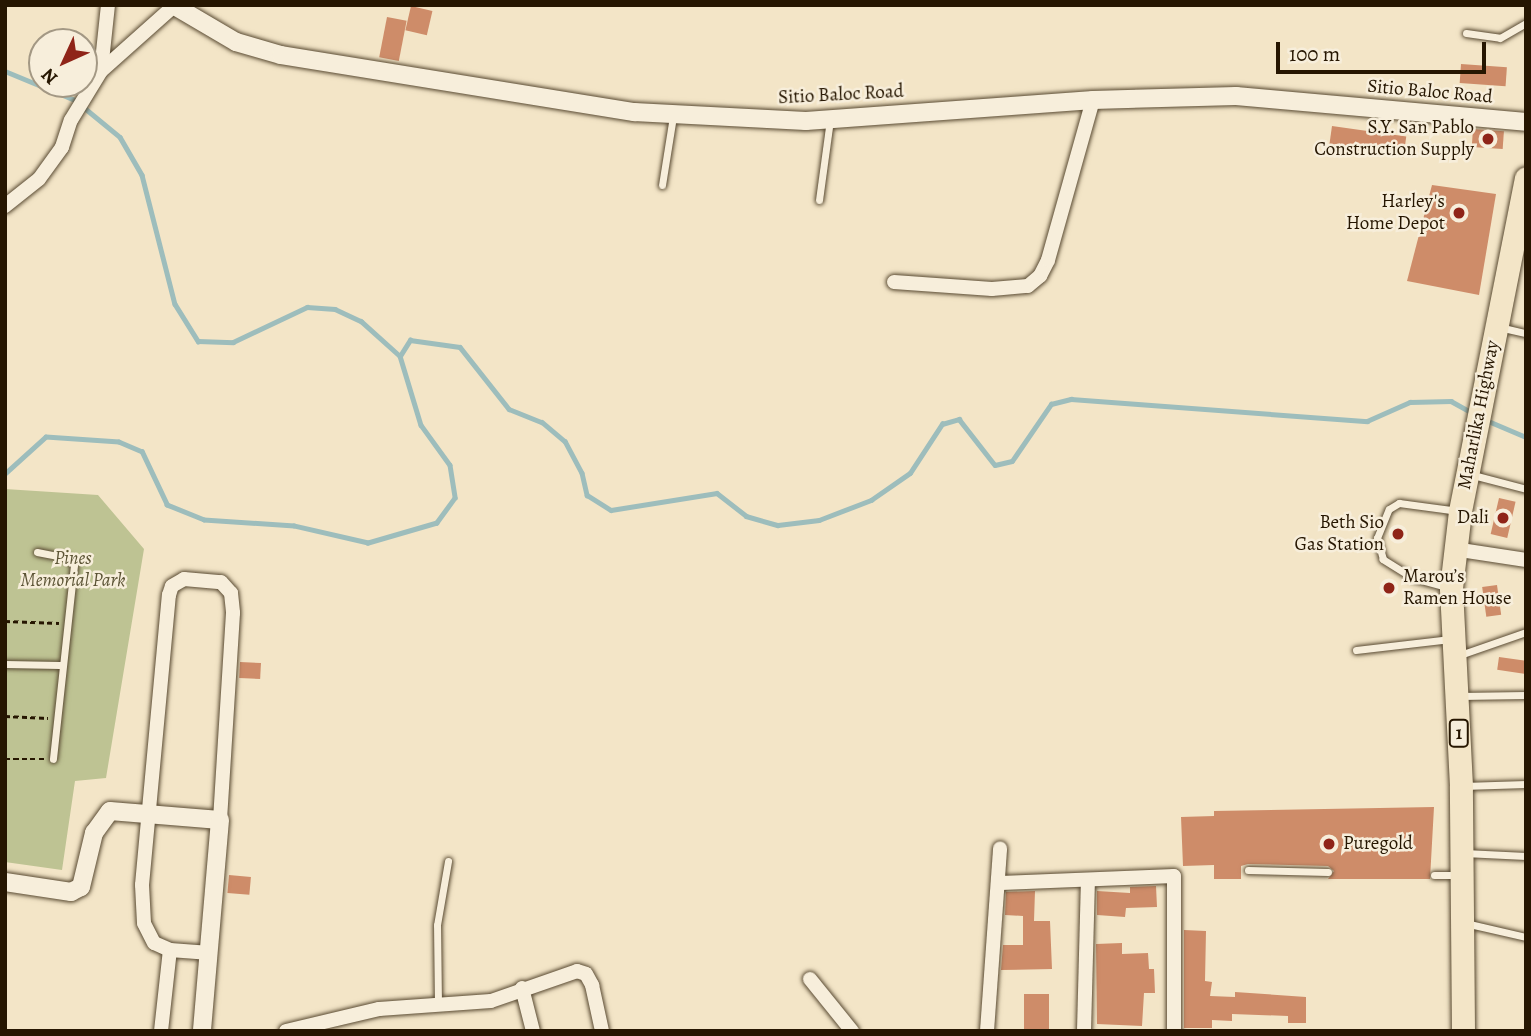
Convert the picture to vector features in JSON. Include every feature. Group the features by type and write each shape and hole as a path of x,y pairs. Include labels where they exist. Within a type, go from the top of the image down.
{"main road":[{"name":"Maharlika Highway","path":"1463,1031 1461,786 1451,588 1460,511 1526,178"}],"street":[{"path":"101,71 108,5"},
{"path":"5,206 39,179 62,147 71,120 101,71 173,6"},
{"name":"Sitio Baloc Road","path":"173,6 236,42 281,55 540,99 674,113 759,120 830,119 1093,100 1236,96 1526,122"},
{"path":"894,282 992,289 1028,286 1040,276 1048,260 1093,100"},
{"path":"1454,550 1526,560"},
{"path":"202,1031 210,953 220,820 233,612 226,587 205,579 184,579 172,586 169,595 142,885 144,923 154,943 170,950 210,953"},
{"path":"5,882 71,892 81,887 100,818 110,811 149,812 220,820"},
{"path":"987,1031 988,982 1001,883 1000,848"},
{"path":"1001,883 1088,882 1174,876 1174,1031"},
{"path":"1084,1031 1088,882"},
{"path":"162,1031 170,950"},
{"path":"286,1031 338,1024 438,1004 491,1001 577,971 586,974 602,1031"},
{"path":"810,979 852,1031"},
{"path":"522,988 533,1031"}],"lane":[{"path":"1466,33 1500,38 1526,23"},
{"path":"662,185 674,113"},
{"path":"819,200 830,119"},
{"path":"1497,327 1526,333"},
{"path":"1467,473 1526,489"},
{"path":"1451,588 1413,578 1383,559 1377,538 1389,509 1399,503 1460,511"},
{"path":"37,552 58,554 74,565 60,665 53,759"},
{"path":"1356,650 1455,648 1526,632"},
{"path":"5,664 60,665"},
{"path":"1458,696 1526,695"},
{"path":"1461,786 1526,784"},
{"path":"1434,875 1462,864 1526,856"},
{"path":"438,1004 437,925 448,861"},
{"path":"1248,870 1328,872"},
{"path":"1462,923 1526,937"}],"path":[{"path":"5,621 66,623"},
{"path":"5,716 55,718"},
{"path":"5,759 53,759"}],"green space":[{"name":"Pines Memorial Park","path":"5,489 98,495 144,549 106,778 75,781 62,870 5,862"}],"building":[{"path":"411,6 432,11 427,35 405,30"},
{"path":"387,17 407,21 399,61 379,57"},
{"path":"1461,64 1507,67 1506,86 1460,83"},
{"path":"1332,126 1406,136 1403,157 1329,147"},
{"name":"S.Y. San Pablo Construction Supply","path":"1473,129 1504,131 1503,149 1472,147"},
{"path":"1432,185 1496,194 1479,295 1407,281"},
{"name":"Dali","path":"1499,498 1516,502 1507,538 1491,534"},
{"path":"1497,585 1501,615 1486,617 1482,587"},
{"path":"1499,657 1526,661 1524,674 1497,670"},
{"path":"240,662 261,663 260,679 239,678"},
{"name":"Puregold","path":"1434,807 1430,879 1328,879 1334,871 1328,866 1248,864 1241,866 1241,879 1214,879 1214,865 1183,866 1181,817 1214,816 1214,811"},
{"path":"229,875 251,877 249,895 227,893"},
{"path":"1156,886 1157,907 1126,908 1125,917 1097,915 1097,891 1130,893 1130,887"},
{"path":"1035,891 1034,921 1050,921 1052,969 1001,970 1003,945 1023,945 1023,916 1005,915 1006,892"},
{"path":"1184,930 1206,931 1205,981 1212,982 1210,996 1235,997 1235,992 1306,997 1306,1023 1288,1023 1288,1016 1232,1014 1232,1021 1212,1020 1212,1028 1184,1028"},
{"path":"1122,943 1122,954 1148,953 1149,969 1154,969 1155,993 1144,993 1142,1026 1097,1024 1096,944"},
{"path":"1024,994 1049,994 1049,1031 1024,1031"}],"waterway":[{"path":"5,71 75,100 120,137 142,175 175,304 198,341 233,342 307,307 335,309 361,321 400,356 421,425 450,465 455,498 437,523 368,543 294,526 204,520 167,505 142,452 119,442 46,437 5,474"},
{"path":"400,356 410,340 460,347 509,409 542,422 565,441 582,473 587,495 611,510 717,493 746,516 778,525 819,520 871,500 910,473 942,424 959,419 995,465 1012,461 1051,404 1071,399 1367,421 1410,402 1451,401 1473,413"},
{"path":"1486,420 1526,437"}],"place":[{"name":"S.Y. San Pablo Construction Supply","path":"1488,139"},
{"name":"Harley's Home Depot","path":"1459,213"},
{"name":"Dali","path":"1503,518"},
{"name":"Beth Sio Gas Station","path":"1398,534"},
{"name":"Marou’s Ramen House","path":"1389,588"},
{"name":"Puregold","path":"1329,844"}]}
